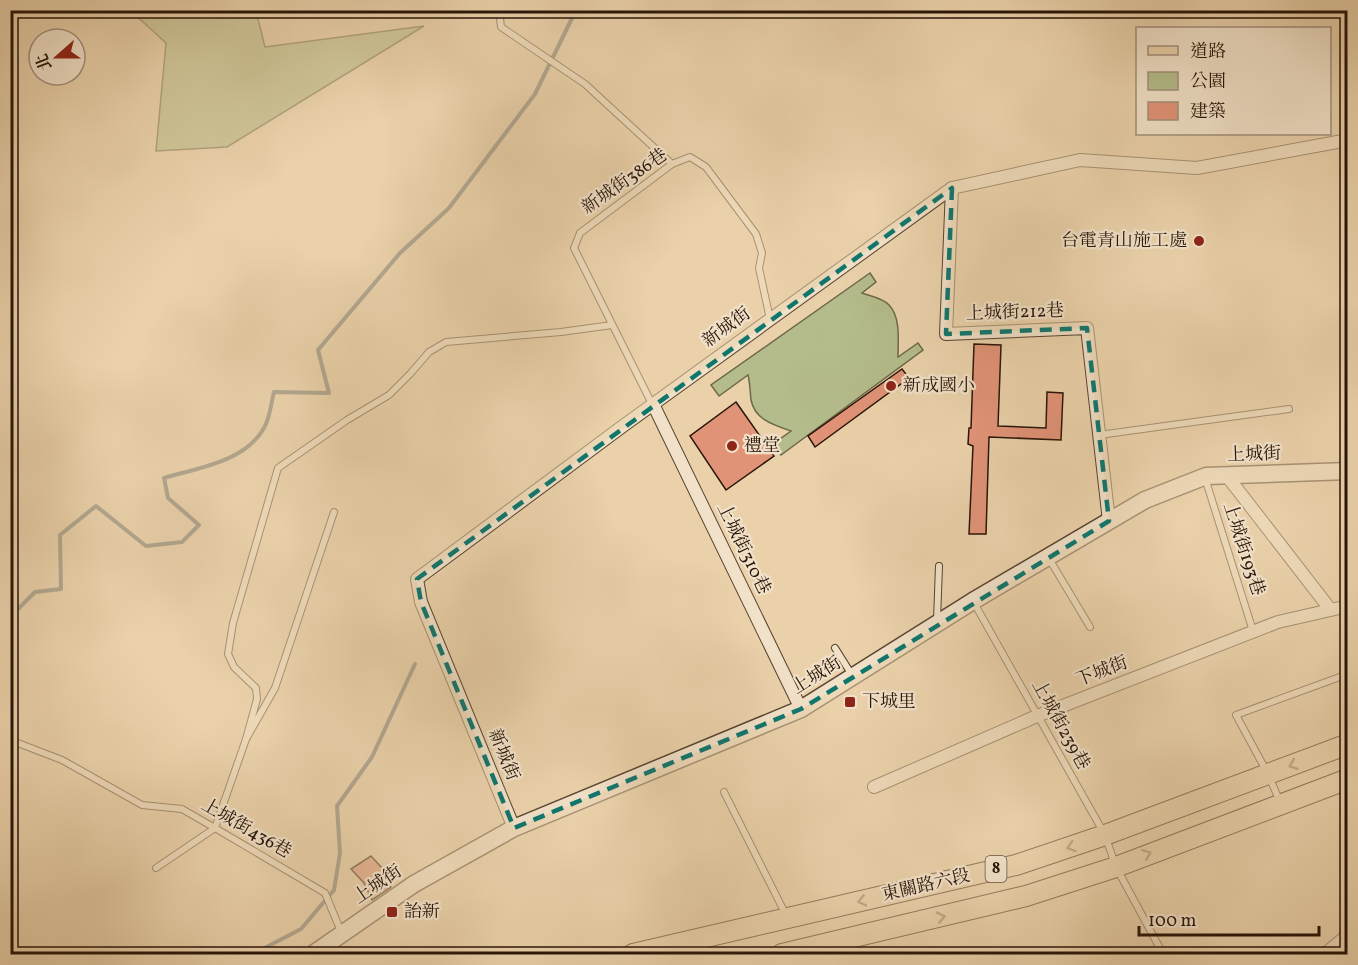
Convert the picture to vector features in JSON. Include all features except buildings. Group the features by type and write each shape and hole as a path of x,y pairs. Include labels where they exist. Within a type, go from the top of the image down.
{"main road":[{"name":"東關路六段","path":"633,954 1016,865 1105,835 1347,744"},
{"name":"東關路六段","path":"782,954 1026,896 1116,867 1347,779"}],"street":[{"name":"新城街","path":"514,828 421,602 417,579 653,404 952,188 1080,160 1197,168 1347,140"},
{"name":"上城街212巷","path":"952,188 946,334 1087,328 1109,521"},
{"name":"上城街310巷","path":"653,404 801,709"},
{"name":"上城街","path":"313,954 414,884 514,828 801,709 973,601 1146,500 1206,476 1347,471"},
{"path":"1227,476 1330,609"},
{"name":"下城街","path":"874,787 1037,716 1278,622 1347,606"},
{"path":"1325,954 1347,935"}],"lane":[{"path":"499,10 501,27 585,84 672,164"},
{"name":"新城街386巷","path":"653,404 574,248 580,233 672,164 690,158 706,166 756,234 762,253 759,268 770,319"},
{"path":"156,868 215,828 246,739 257,699 256,688 234,667 228,654 233,623 278,468 347,420 389,395 429,352 446,342 612,325"},
{"path":"1099,435 1289,409"},
{"name":"上城街193巷","path":"1206,476 1253,632"},
{"path":"246,739 275,688 334,512"},
{"path":"1048,557 1090,627"},
{"path":"937,623 939,566"},
{"name":"上城街239巷","path":"973,601 1105,835 1116,867 1163,954"},
{"path":"835,648 854,676"},
{"path":"1281,803 1236,716 1347,674"},
{"name":"上城街436巷","path":"10,740 62,760 142,805 182,808 325,893 342,934"},
{"path":"724,792 788,919"}],"highlighted area":[{"path":"952,188 946,334 1087,328 1109,521 801,709 514,828 421,602 417,579"}],"green space":[{"path":"131,11 256,11 265,47 424,26 227,147 156,151 166,43"},
{"path":"870,273 876,282 862,293 883,301 893,310 898,330 898,357 918,343 923,350 781,455 773,444 791,431 766,421 753,407 748,375 719,396 711,385"}],"waterway":[{"path":"10,615 35,592 61,589 60,535 96,506 146,546 182,542 199,525 168,498 164,478 219,462 245,449 256,440 264,428 274,392 329,393 318,350 400,253 449,208 535,94 576,10"},
{"path":"253,954 301,929 334,890 340,853 337,806 372,757 415,664"}],"place":[{"name":"台電青山施工處","path":"1199,241"},
{"name":"新成國小","path":"891,386"},
{"name":"禮堂","path":"732,446"},
{"name":"下城里","path":"850,702"},
{"name":"詒新","path":"392,912"}]}
